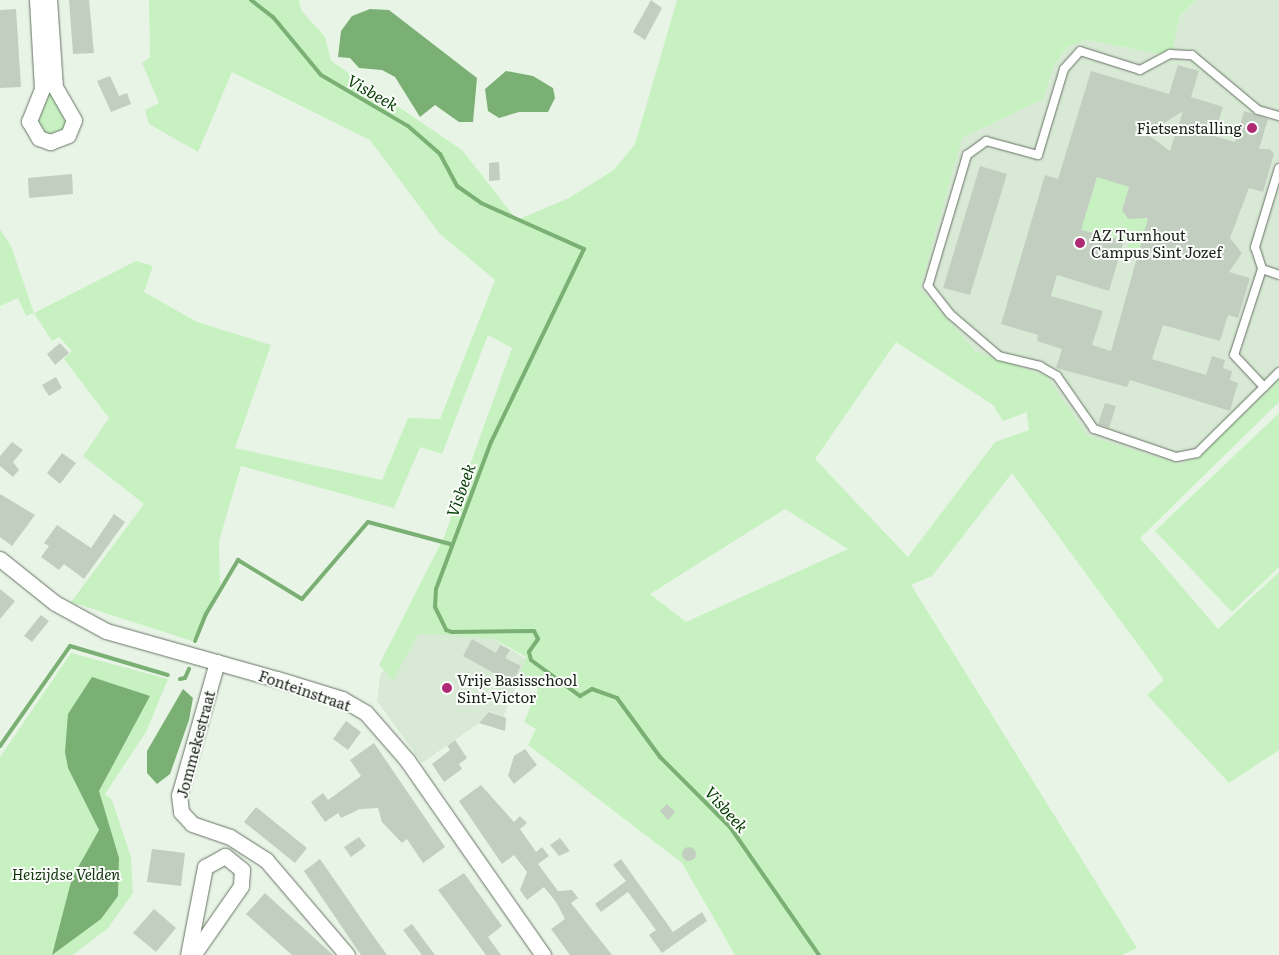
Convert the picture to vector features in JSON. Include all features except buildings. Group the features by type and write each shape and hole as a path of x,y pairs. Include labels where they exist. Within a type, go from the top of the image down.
{"street":[{"path":"37,0 42,89 30,121 39,138 50,142 68,135 74,120 55,87 49,0"},
{"name":"Fonteinstraat","path":"0,559 55,603 106,631 342,699 376,721 488,872 543,955"},
{"name":"Jommekestraat","path":"217,662 178,800 181,812 192,824 230,837 266,860 348,955"},
{"path":"188,955 205,867 225,856 242,870 241,886 193,955"}],"lane":[{"path":"1279,116 1258,110 1192,55 1170,54 1140,70 1080,51 1064,69 1038,155 986,142 967,155 928,286 950,314 999,356 1040,366 1057,376 1094,429 1176,457 1197,453 1279,372"},
{"path":"1264,387 1234,355 1262,269 1256,247 1279,168"},
{"path":"1262,269 1279,274"}],"shaded area":[{"name":"AZ Turnhout Campus Sint Jozef","path":"1196,0 1279,0 1279,402 1173,505 1029,430 1027,412 841,197 1042,99 1054,66 1067,47 1087,40 1171,56 1180,16"},
{"path":"370,9 389,10 477,78 473,122 459,122 435,105 420,117 395,77 382,70 359,68 350,58 338,57 341,31 352,16"},
{"path":"506,71 533,76 553,88 555,98 548,112 519,112 499,118 488,111 485,89"},
{"name":"Vrije Basisschool Sint-Victor","path":"427,593 446,635 482,631 527,660 503,717 490,711 486,718 422,763 377,701 380,676"},
{"path":"92,677 150,696 99,791 119,858 118,896 101,919 52,955 72,878 99,830 68,768 65,752 68,714"},
{"path":"183,689 193,698 189,720 170,774 157,784 147,773 147,751"}],"green space":[{"path":"149,0 299,0 301,10 325,37 331,61 462,150 517,220 569,198 614,170 635,144 677,0 1196,0 1180,16 1171,56 1087,40 1067,47 1054,66 1043,99 962,138 920,288 975,351 1047,377 1088,436 1179,464 1198,458 1279,380 1279,402 1140,538 1218,629 1279,572 1279,750 1229,783 1147,695 1164,680 1012,473 932,576 911,585 1137,948 1122,955 735,955 682,863 528,745 536,729 524,722 538,689 518,679 526,657 495,639 419,633 393,680 379,665 444,537 512,348 488,335 442,454 420,447 394,508 241,466 219,541 220,585 192,641 71,602 144,504 83,456 109,418 64,359 72,351 59,337 52,341 34,313 136,261 153,266 144,292 197,322 271,345 235,448 382,480 408,418 440,419 495,280 439,233 370,140 232,72 198,152 149,124 145,110 159,103 142,63 150,57","holes":["896,342 993,405 1003,421 1027,412 1029,430 995,442 908,557 815,459","785,509 848,549 686,622 650,594"]},
{"path":"47,90 52,90 68,123 56,137 38,131 36,112"},
{"path":"1097,177 1129,186 1122,210 1128,219 1149,213 1140,252 1128,248 1129,241 1072,227 1086,214"},
{"path":"0,229 11,246 34,313 26,316 18,298 0,306"},
{"path":"1279,413 1279,567 1232,612 1155,531"},
{"name":"Heizijdse Velden","path":"71,653 168,679 146,732 105,794 112,800 131,857 133,893 108,928 73,955 0,955 0,757"}],"waterway":[{"name":"Visbeek","path":"251,0 273,17 321,75 408,126 440,154 457,186 481,203 584,249 491,442 436,589 435,607 446,630 452,632 534,631 538,639 529,652 531,660 580,696 592,689 617,698 660,757 730,827 819,955"},
{"path":"195,641 206,614 238,560 302,599 368,522 450,544"},
{"path":"0,746 70,646 168,675"},
{"path":"180,679 185,678 189,669"}],"place":[{"name":"Fietsenstalling","path":"1252,128"},
{"name":"AZ Turnhout Campus Sint Jozef","path":"1080,243"},
{"name":"Vrije Basisschool Sint-Victor","path":"447,688"}]}
